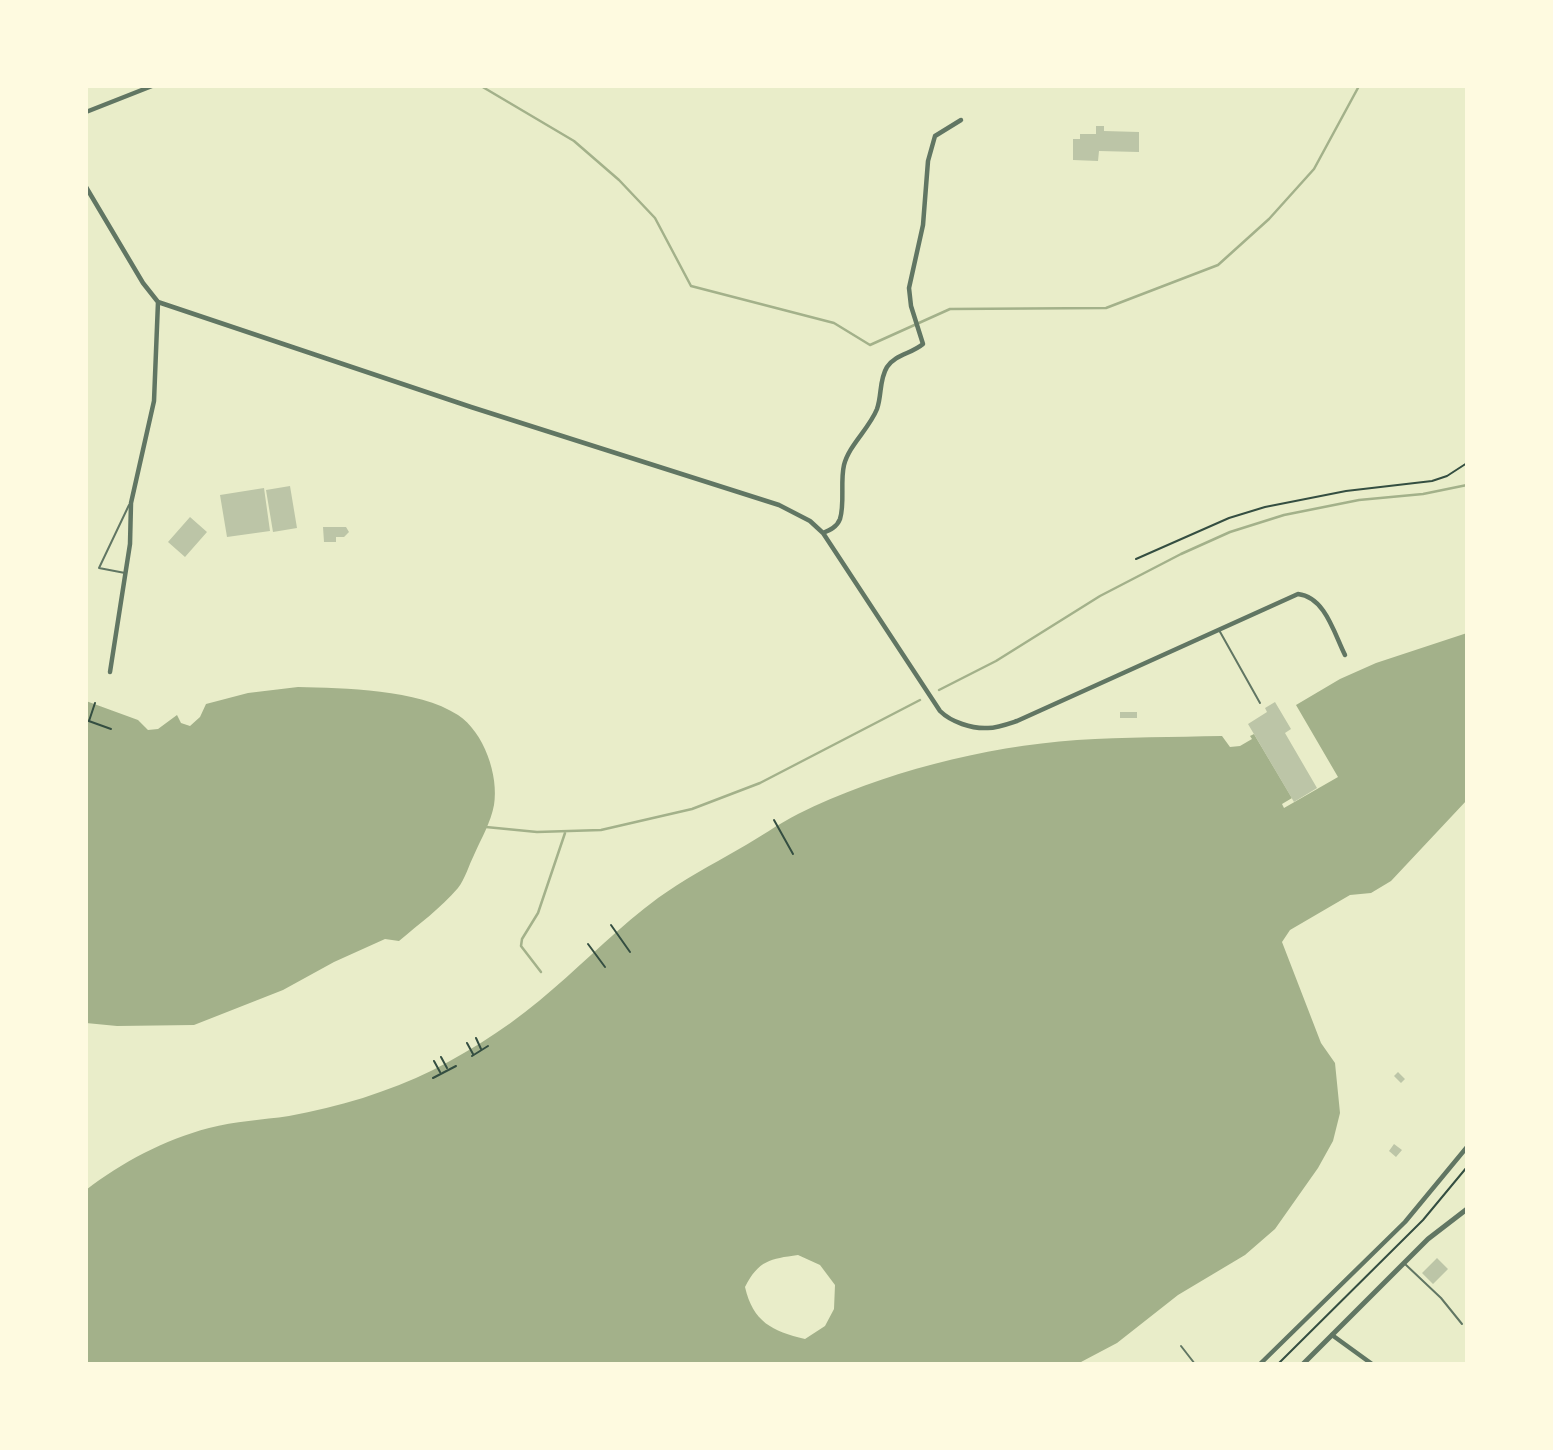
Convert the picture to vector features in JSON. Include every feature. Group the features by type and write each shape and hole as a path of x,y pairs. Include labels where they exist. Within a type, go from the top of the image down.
{"street":[{"path":"86,112 152,86"},
{"path":"823,533 833,528 839,520 845,462 876,411 881,380 888,366 896,357 923,344 909,299 910,277 923,225 929,161 935,136 961,120"},
{"path":"86,187 143,283 158,302 433,395 779,505 810,521 823,533 940,711 966,725 989,729 1017,721 1298,594 1308,595 1318,602 1345,655"},
{"path":"110,672 130,544 131,503 155,401 158,302"},
{"path":"1260,1364 1405,1222 1467,1147"},
{"path":"1303,1364 1428,1239 1465,1213"},
{"path":"1332,1335 1372,1364"}],"lane":[{"path":"126,573 99,568 131,503"},
{"path":"1219,629 1261,703"},
{"path":"1404,1263 1441,1297 1462,1324"},
{"path":"1181,1346 1195,1364"}],"path":[{"path":"1136,559 1229,518 1265,507 1346,491 1432,481 1447,476 1467,463"},
{"path":"95,703 87,721 111,729"},
{"path":"774,820 793,854"},
{"path":"611,925 630,952"},
{"path":"588,944 605,968"},
{"path":"476,1038 482,1050"},
{"path":"467,1043 473,1055 488,1046"},
{"path":"441,1057 448,1070"},
{"path":"434,1060 441,1073"},
{"path":"433,1078 456,1066"},
{"path":"1278,1364 1423,1220 1467,1167"}],"shaded area":[{"path":"1467,633 1467,800 1391,881 1371,893 1350,895 1290,930 1282,942 1321,1043 1335,1063 1340,1113 1333,1141 1318,1168 1275,1229 1245,1255 1178,1295 1117,1343 1081,1362 1068,1364 86,1364 86,1190 129,1161 192,1133 326,1108 381,1092 433,1070 511,1023 630,920 677,885 798,814 899,774 970,755 1042,743 1113,738 1222,736 1230,747 1240,746 1252,739 1250,736 1254,734 1292,798 1282,804 1284,808 1338,777 1296,705 1340,679 1376,663","holes":["798,1255 820,1265 835,1285 834,1309 825,1326 805,1339 774,1328 759,1317 745,1287 755,1271 766,1262"]},
{"path":"298,687 380,692 423,700 458,715 475,732 492,768 494,805 460,884 437,909 399,941 385,939 334,962 283,990 194,1025 117,1026 86,1023 86,701 138,720 148,730 158,729 177,715 181,723 190,726 200,717 206,704 248,693"}],"building":[{"path":"1096,126 1104,126 1104,131 1139,132 1139,152 1099,151 1098,161 1073,160 1073,139 1080,139 1080,134 1096,134"},
{"path":"290,486 297,528 273,532 266,490"},
{"path":"264,488 270,531 227,537 220,495"},
{"path":"190,517 207,532 185,557 168,542"},
{"path":"323,527 346,527 349,532 344,537 336,537 336,542 324,542"},
{"path":"1275,702 1291,729 1285,733 1317,788 1294,802 1248,724 1267,712 1265,708"},
{"path":"1120,712 1137,712 1137,718 1120,718"},
{"path":"1398,1072 1405,1079 1401,1083 1394,1076"},
{"path":"1394,1144 1402,1150 1396,1157 1389,1151"},
{"path":"1437,1258 1448,1269 1433,1284 1422,1273"}],"waterway":[{"path":"481,86 574,141 619,180 655,218 691,286 834,323 870,345 950,309 1106,308 1218,265 1269,219 1314,169 1359,86"},
{"path":"939,690 996,661 1100,596 1230,532 1284,515 1359,500 1423,494 1467,485"},
{"path":"486,827 537,832 601,830 692,809 760,783 920,700"},
{"path":"541,972 521,946 522,939 538,913 565,833"}]}
